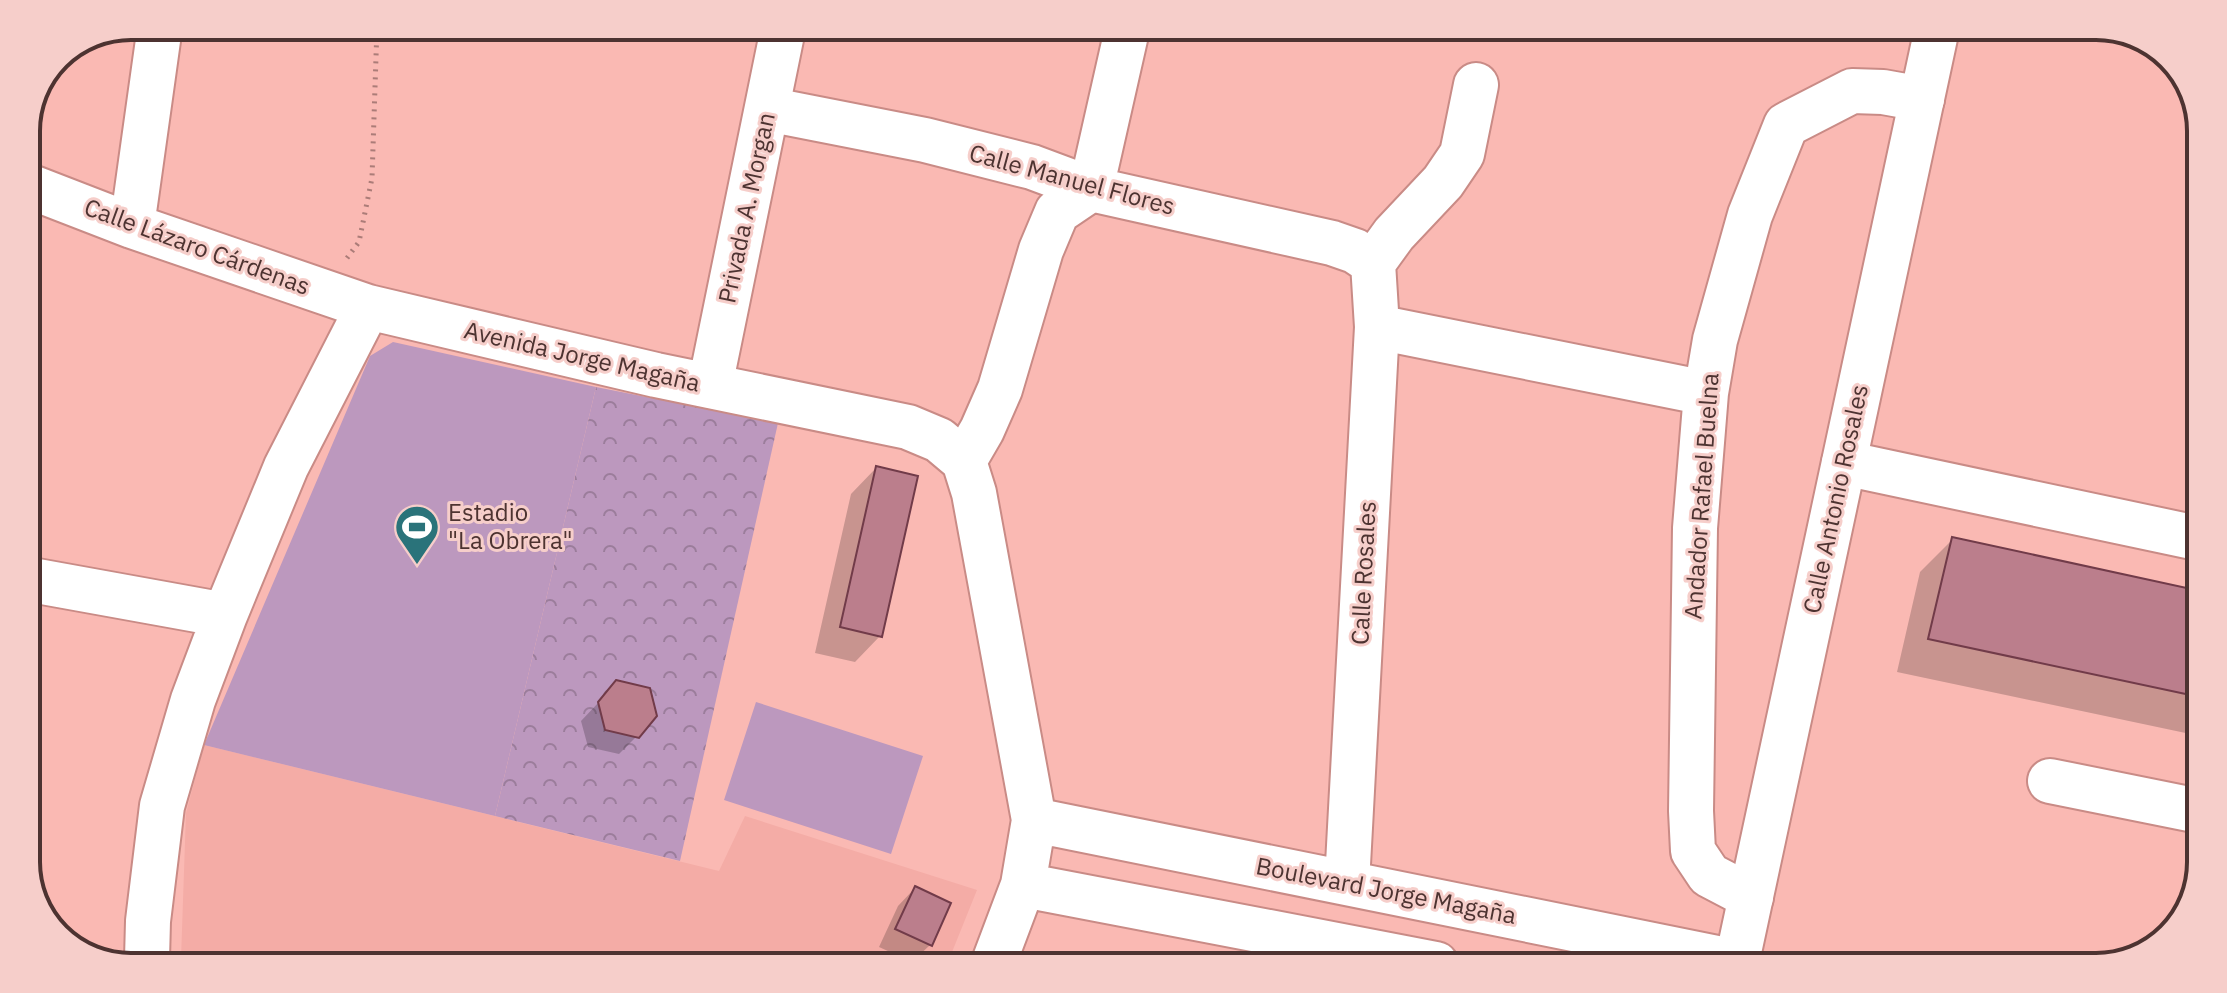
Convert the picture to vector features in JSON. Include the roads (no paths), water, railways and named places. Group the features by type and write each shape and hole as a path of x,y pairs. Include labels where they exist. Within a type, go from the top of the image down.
{"street":[{"path":"132,226 158,40"},
{"name":"Privada A. Morgan","path":"710,386 781,40"},
{"path":"997,953 1023,885 1034,820 974,493 964,461 1000,389 1041,250 1057,212 1091,189 1125,40"},
{"name":"Calle Antonio Rosales","path":"1739,953 1935,40"},
{"path":"1373,263 1394,234 1443,182 1462,154 1476,85"},
{"name":"Andador Rafael Buelna","path":"1751,897 1709,875 1693,851 1690,739 1694,556 1706,393 1715,340 1750,215 1786,125 1852,91 1883,92 1922,99"},
{"name":"Calle Manuel Flores","path":"767,109 925,140 1032,167 1091,189 1332,243 1355,251 1373,263"},
{"name":"Calle Lázaro Cárdenas","path":"40,190 132,226 368,307"},
{"name":"Calle Rosales","path":"1347,883 1377,327 1373,263"},
{"path":"147,953 162,806 193,700 286,467 368,307"},
{"name":"Avenida Jorge Magaña","path":"368,307 710,386 908,427 939,440 964,461"},
{"path":"1377,327 1706,393"},
{"path":"1844,463 2187,536"},
{"path":"40,582 225,615"},
{"path":"2050,781 2187,809"},
{"name":"Boulevard Jorge Magaña","path":"1034,820 1684,953"},
{"path":"1023,885 1329,953"}],"place":[{"name":"Estadio \"La Obrera\"","path":"417,566"}]}
